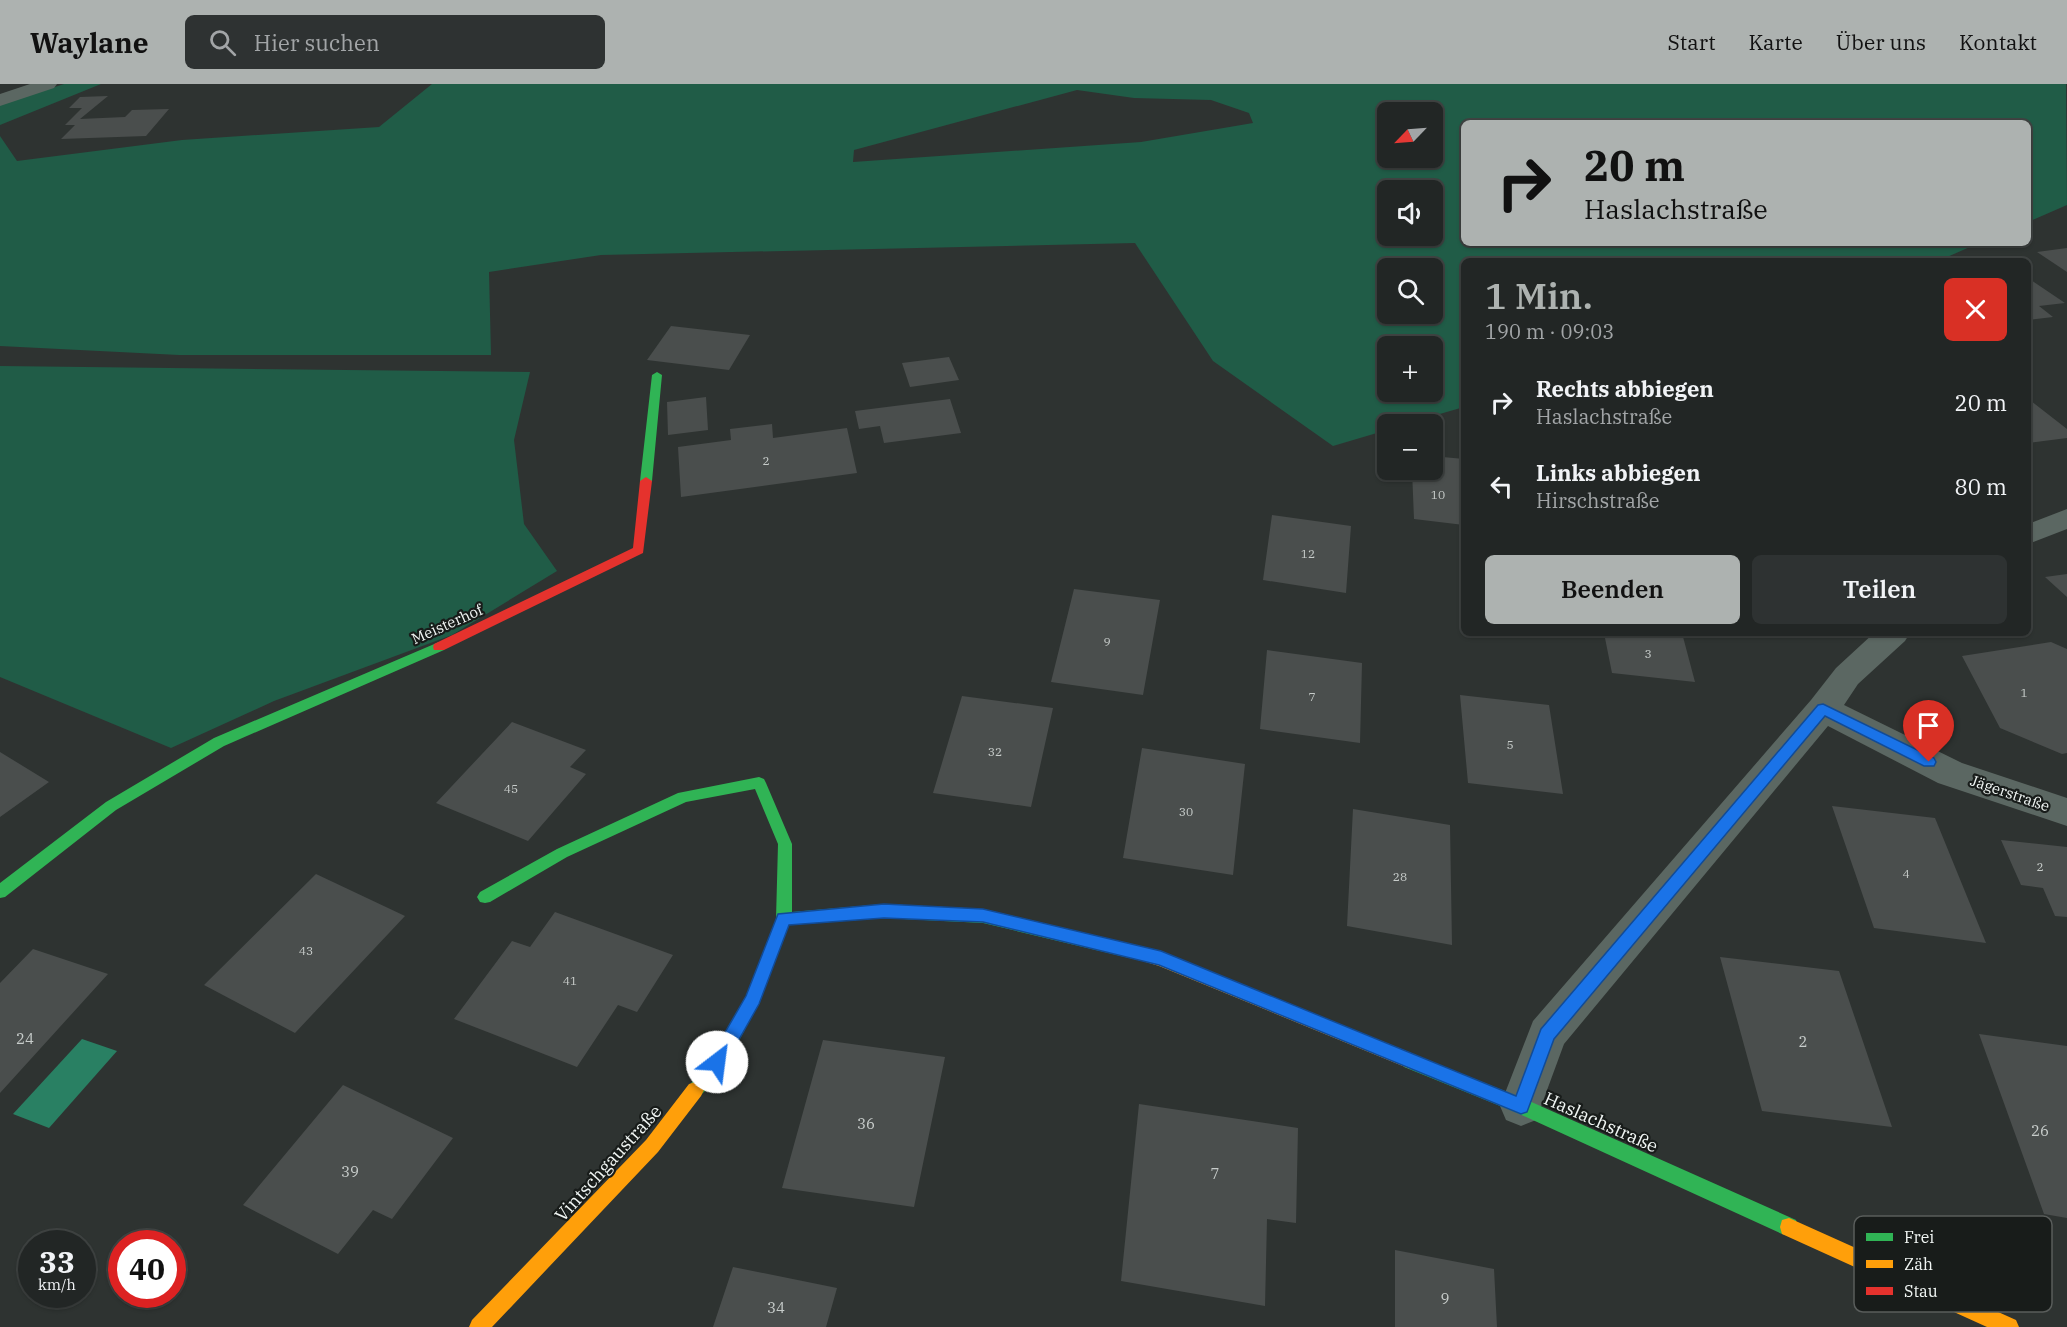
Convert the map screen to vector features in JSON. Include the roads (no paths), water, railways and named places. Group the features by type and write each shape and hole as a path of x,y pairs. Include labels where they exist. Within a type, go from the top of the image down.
{"street":[{"path":"0,100 48,84"},
{"name":"Meisterhof","path":"0,892 111,806 219,742 466,635 639,550 657,375"},
{"path":"2031,534 2067,518"},
{"path":"1521,1106 1547,1034 1823,709 1847,676 1891,636"},
{"name":"Jägerstraße","path":"1823,709 1950,773 2067,812"},
{"name":"Vintschgaustraße","path":"479,1327 652,1146 717,1062 753,999 784,919 785,844 759,783 683,797 562,854 484,897"},
{"name":"Haslachstraße","path":"784,919 884,911 983,916 1161,958 1521,1106 1854,1257"},
{"name":"Haslachstraße","path":"1976,1312 2009,1327"}]}
